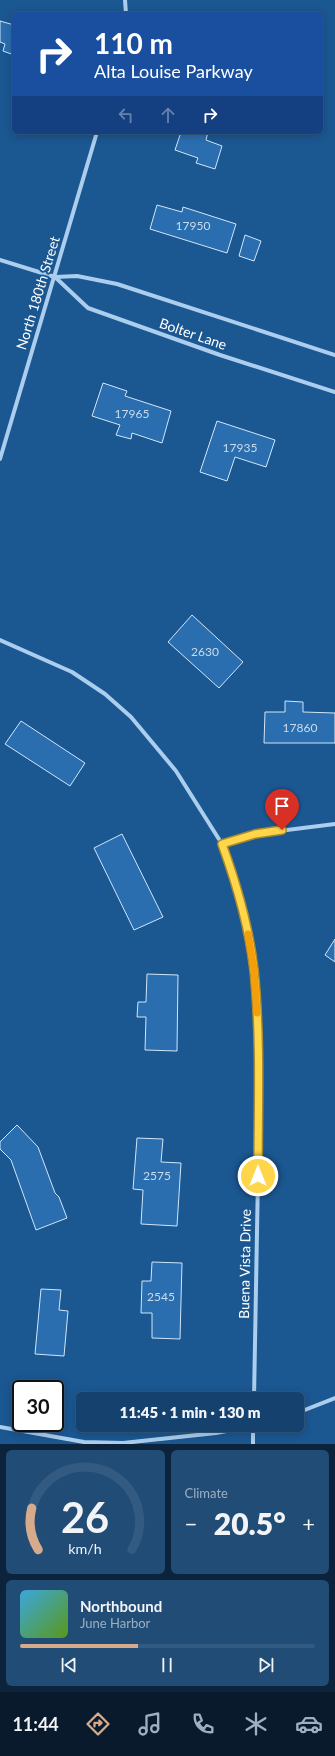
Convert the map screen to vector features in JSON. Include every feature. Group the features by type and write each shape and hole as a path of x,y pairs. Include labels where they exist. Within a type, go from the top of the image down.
{"street":[{"path":"126,1 126,12"},
{"name":"North 180th Street","path":"0,460 96,134"},
{"name":"Bolter Lane","path":"0,260 55,277 77,276 117,284 335,355"},
{"name":"Bolter Lane","path":"55,277 88,308 220,355 335,392"},
{"name":"Buena Vista Drive","path":"0,640 72,672 104,694 131,717 176,771 222,844 233,875 247,927 254,969 257,1007 258,1176 254,1392"},
{"path":"222,844 255,834 335,824"},
{"path":"304,1411 335,1398"},
{"path":"0,1427 84,1442 123,1443 221,1432"},
{"path":"253,1432 253,1444"}],"building":[{"path":"0,21 12,24 12,54 3,51 5,44 0,42"},
{"path":"180,134 208,134 206,140 222,146 215,169 196,163 198,158 175,150"},
{"path":"157,205 182,212 183,207 236,224 227,253 150,229"},
{"path":"245,235 261,241 254,261 239,256"},
{"path":"103,383 127,391 125,396 171,411 162,443 132,433 131,439 116,435 120,425 92,416"},
{"path":"217,421 275,440 266,467 235,457 227,481 200,472"},
{"path":"192,615 243,662 219,688 168,642"},
{"path":"285,701 303,702 303,712 335,713 335,743 264,743 265,712 285,712"},
{"path":"21,721 85,763 70,786 5,744"},
{"path":"122,834 163,917 134,930 94,848"},
{"path":"335,939 335,962 325,955"},
{"path":"147,974 178,975 177,1051 145,1050 146,1017 137,1017 138,1002 146,1002"},
{"path":"17,1125 38,1147 55,1193 59,1197 67,1218 36,1230 11,1160 0,1149 0,1142"},
{"path":"137,1138 163,1139 161,1162 181,1163 177,1226 141,1224 143,1190 133,1189"},
{"path":"152,1262 182,1263 180,1339 152,1338 152,1313 141,1313 142,1281 151,1281"},
{"path":"41,1289 61,1290 59,1310 68,1311 64,1356 35,1354"}],"slow traffic":[{"path":"248,934 254,969 257,1013"}],"route":[{"path":"258,1176 257,1007 254,969 247,927 233,875 222,844 255,834 282,830"}]}
